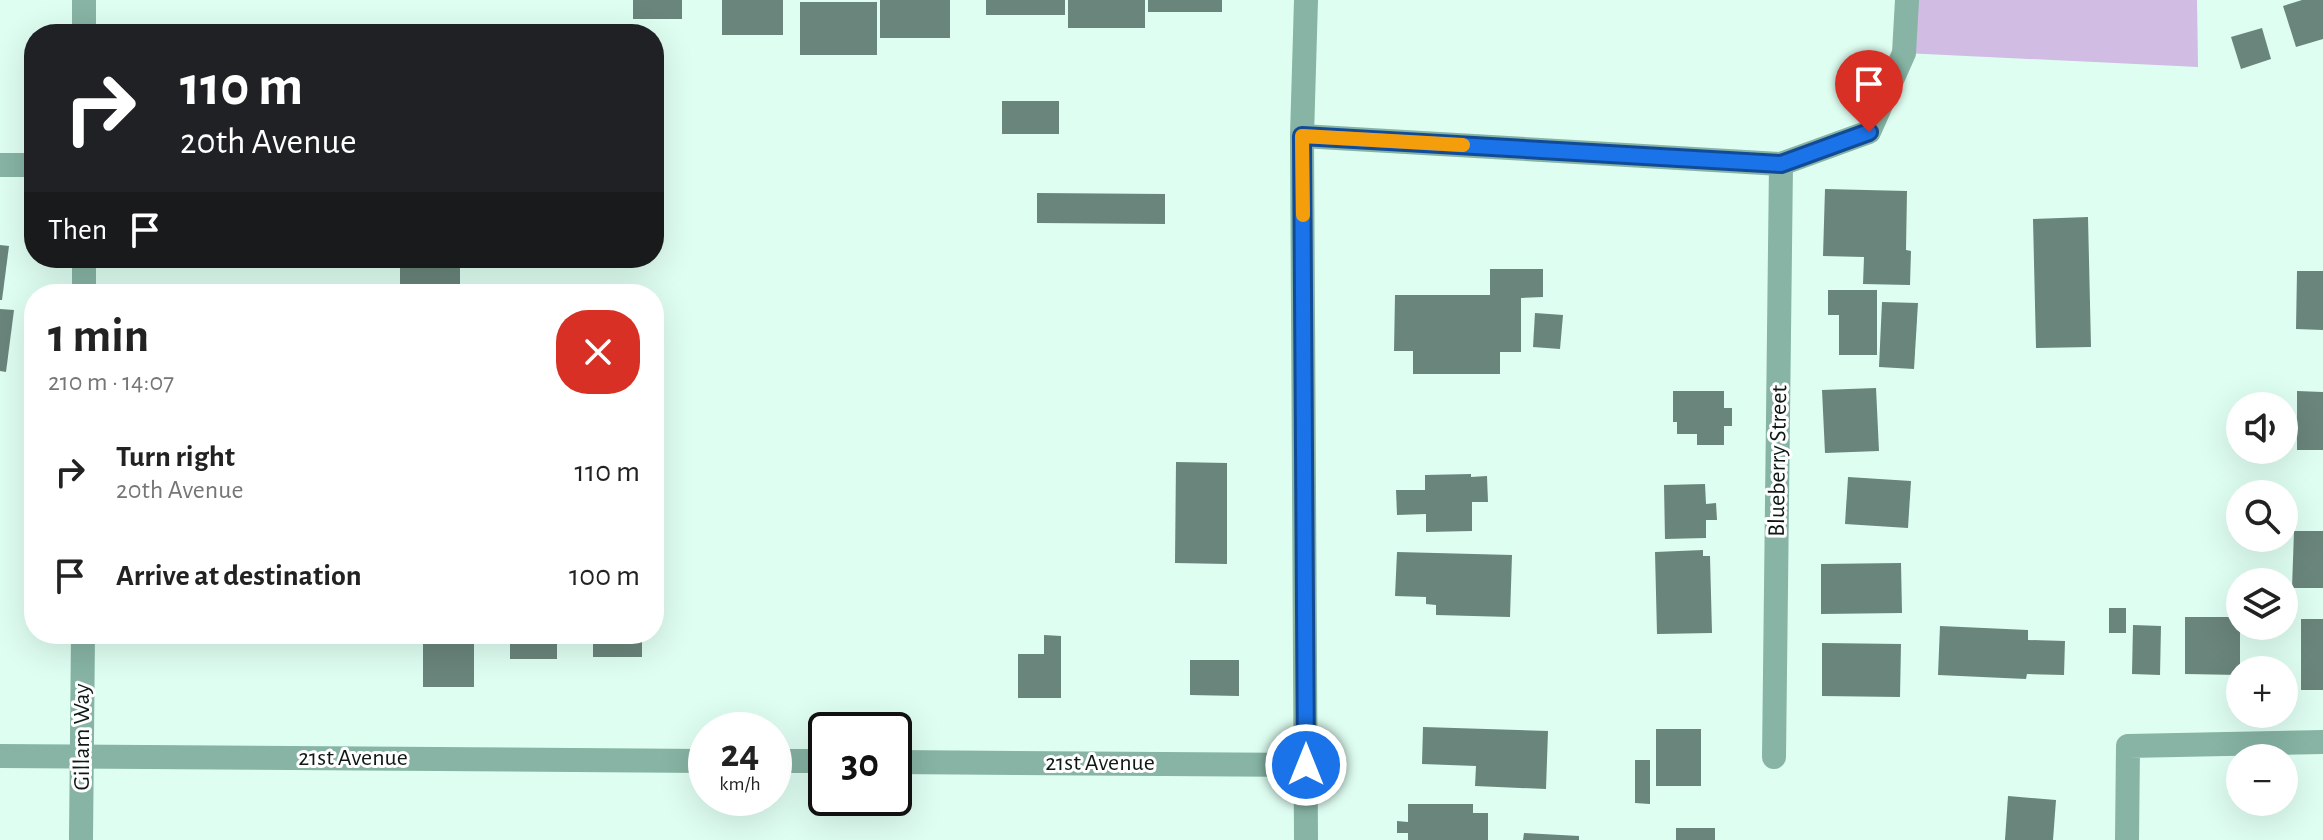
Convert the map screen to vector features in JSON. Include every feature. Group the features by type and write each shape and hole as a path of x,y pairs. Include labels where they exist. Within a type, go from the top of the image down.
{"street":[{"path":"84,0 84,24"},
{"path":"1306,0 1302,136 1306,840"},
{"path":"1302,136 1781,164 1869,132 1904,53 1907,0"},
{"name":"Blueberry Street","path":"1774,757 1781,164"},
{"path":"0,165 24,165"},
{"name":"Gillam Way","path":"81,840 83,644"},
{"path":"2127,840 2128,746 2323,742"},
{"name":"21st Avenue","path":"0,756 688,761"},
{"name":"21st Avenue","path":"912,762 1306,765"}],"shaded area":[{"path":"1907,0 2197,0 2198,67 1904,53"}],"building":[{"path":"633,0 682,0 682,19 633,19"},
{"path":"722,0 783,0 783,35 722,35"},
{"path":"880,0 950,0 950,38 880,38"},
{"path":"986,0 1065,0 1065,15 986,15"},
{"path":"1068,0 1145,0 1145,28 1068,28"},
{"path":"1148,0 1222,0 1222,12 1148,12"},
{"path":"2302,0 2323,0 2323,39 2296,47 2283,6"},
{"path":"800,2 877,2 877,55 800,55"},
{"path":"2262,28 2271,59 2241,69 2231,37"},
{"path":"1002,101 1059,101 1059,134 1002,134"},
{"path":"1825,189 1907,191 1906,250 1911,251 1910,285 1863,284 1864,257 1823,256"},
{"path":"1037,193 1165,194 1165,224 1037,223"},
{"path":"2088,217 2091,347 2036,348 2033,219"},
{"path":"0,245 9,246 2,300 0,300"},
{"path":"400,268 460,268 460,284 400,284"},
{"path":"1490,269 1543,269 1543,297 1521,298 1521,352 1500,352 1500,374 1413,374 1413,351 1394,351 1395,295 1490,295"},
{"path":"2297,271 2323,271 2323,330 2296,329"},
{"path":"1828,290 1877,290 1877,355 1839,355 1839,315 1828,315"},
{"path":"1882,302 1918,303 1914,369 1879,367"},
{"path":"0,309 14,310 6,372 0,371"},
{"path":"1535,313 1563,315 1560,349 1533,347"},
{"path":"1876,388 1879,451 1825,453 1822,390"},
{"path":"1673,391 1724,391 1724,408 1732,408 1732,426 1724,426 1724,445 1697,445 1697,434 1677,434 1677,422 1673,422"},
{"path":"2297,392 2323,392 2323,450 2298,450"},
{"path":"1176,462 1227,463 1227,564 1175,563"},
{"path":"1471,474 1471,477 1487,476 1488,502 1472,502 1472,531 1426,532 1426,514 1397,515 1396,490 1425,490 1425,475"},
{"path":"1848,477 1911,481 1908,528 1845,524"},
{"path":"1705,484 1706,504 1716,503 1717,520 1706,520 1706,538 1665,539 1664,485"},
{"path":"2298,531 2323,531 2323,588 2298,588 2298,568 2293,568 2293,552 2298,552"},
{"path":"1703,550 1703,556 1710,556 1712,633 1657,634 1655,552"},
{"path":"1397,552 1512,555 1510,617 1436,615 1436,605 1426,604 1426,597 1395,596"},
{"path":"1901,563 1902,613 1821,614 1821,564"},
{"path":"2109,608 2126,608 2126,633 2109,633"},
{"path":"2185,617 2226,617 2226,640 2240,640 2240,656 2226,656 2226,675 2185,674"},
{"path":"2301,619 2323,619 2323,690 2301,690"},
{"path":"2133,625 2161,626 2160,675 2132,674"},
{"path":"1940,626 2028,630 2028,640 2065,641 2064,675 2027,674 2026,679 1938,675"},
{"path":"1044,635 1061,636 1061,698 1018,698 1018,654 1044,654"},
{"path":"1822,643 1901,644 1900,697 1822,696"},
{"path":"423,644 474,644 474,687 423,687"},
{"path":"510,644 557,644 557,659 510,659"},
{"path":"593,644 642,644 642,657 593,657"},
{"path":"1190,660 1239,660 1239,696 1190,695"},
{"path":"1423,727 1548,731 1546,789 1475,786 1476,766 1422,764"},
{"path":"1656,729 1701,729 1701,786 1656,786"},
{"path":"1635,760 1650,760 1650,804 1635,803"},
{"path":"2008,796 2056,800 2053,840 2005,840"},
{"path":"1408,804 1473,804 1473,813 1488,813 1488,840 1408,840 1408,833 1397,833 1397,821 1408,822"},
{"path":"1676,828 1715,828 1715,840 1676,840"},
{"path":"1524,833 1579,836 1579,840 1523,840"}],"slow traffic":[{"path":"1303,215 1302,136 1463,145"}],"route":[{"path":"1306,765 1302,136 1781,164 1869,132"}]}
